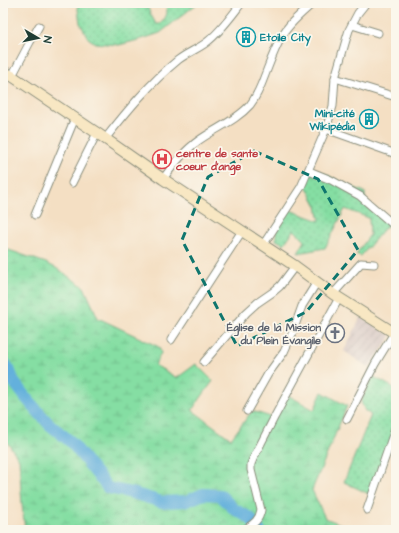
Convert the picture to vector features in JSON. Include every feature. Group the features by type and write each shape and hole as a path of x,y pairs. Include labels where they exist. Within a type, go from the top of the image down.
{"main road":[{"path":"3,71 264,245 336,296 395,334"}],"street":[{"path":"3,7 5,3"},
{"path":"163,179 184,152 240,114 250,105 261,87 271,59 282,35 288,26 313,3"},
{"path":"264,245 298,192 309,170 326,129 333,106 335,78 344,47 352,25 366,3"},
{"path":"72,183 101,136 178,60 209,41 240,5"},
{"path":"352,25 378,33"},
{"path":"12,76 40,26"},
{"path":"335,78 396,97"},
{"path":"34,215 75,118"},
{"path":"326,129 396,154"},
{"path":"309,170 360,196 396,227"},
{"path":"171,340 242,231"},
{"path":"244,530 256,522 260,516 261,510 251,470 253,459 336,296 361,264 374,264"},
{"path":"204,362 246,313 280,286 295,266"},
{"path":"247,411 268,374 284,352 302,306 317,282"},
{"path":"347,419 375,364 395,334"},
{"path":"367,510 396,426"}],"highlighted area":[{"path":"254,151 318,179 358,250 306,312 237,346 182,240 208,177"}],"shaded area":[{"path":"361,317 391,336 369,368 344,351"}],"green space":[{"path":"77,3 146,3 156,24 160,24 167,14 165,3 198,3 160,33 119,45 95,43 88,38 80,23"},
{"path":"318,170 342,183 365,192 365,205 389,223 361,256 356,254 370,235 369,218 345,209 325,248 298,253 305,241 294,230 284,244 276,240 276,225 287,209 320,221 317,206 304,182 309,175"},
{"path":"3,248 46,263 84,287 98,318 159,347 161,353 155,365 177,378 196,364 213,381 192,410 231,439 252,411 274,418 286,394 314,410 322,392 347,406 312,490 325,518 348,527 345,530 25,530 19,459 3,436"},
{"path":"372,376 396,389 396,429 371,495 344,482 371,415 365,411 361,402"}],"waterway":[{"path":"3,361 9,369 14,382 26,398 49,424 71,442 108,488 162,502 187,501 203,494 220,495 234,509 250,518 259,530"}],"place":[{"name":"Etoile City","path":"246,37"},
{"name":"Mini-cité Wikipédia","path":"369,119"},
{"name":"centre de sante coeur d'ange","path":"162,159"},
{"name":"Église de la Mission du Plein Évangile","path":"335,333"}]}
